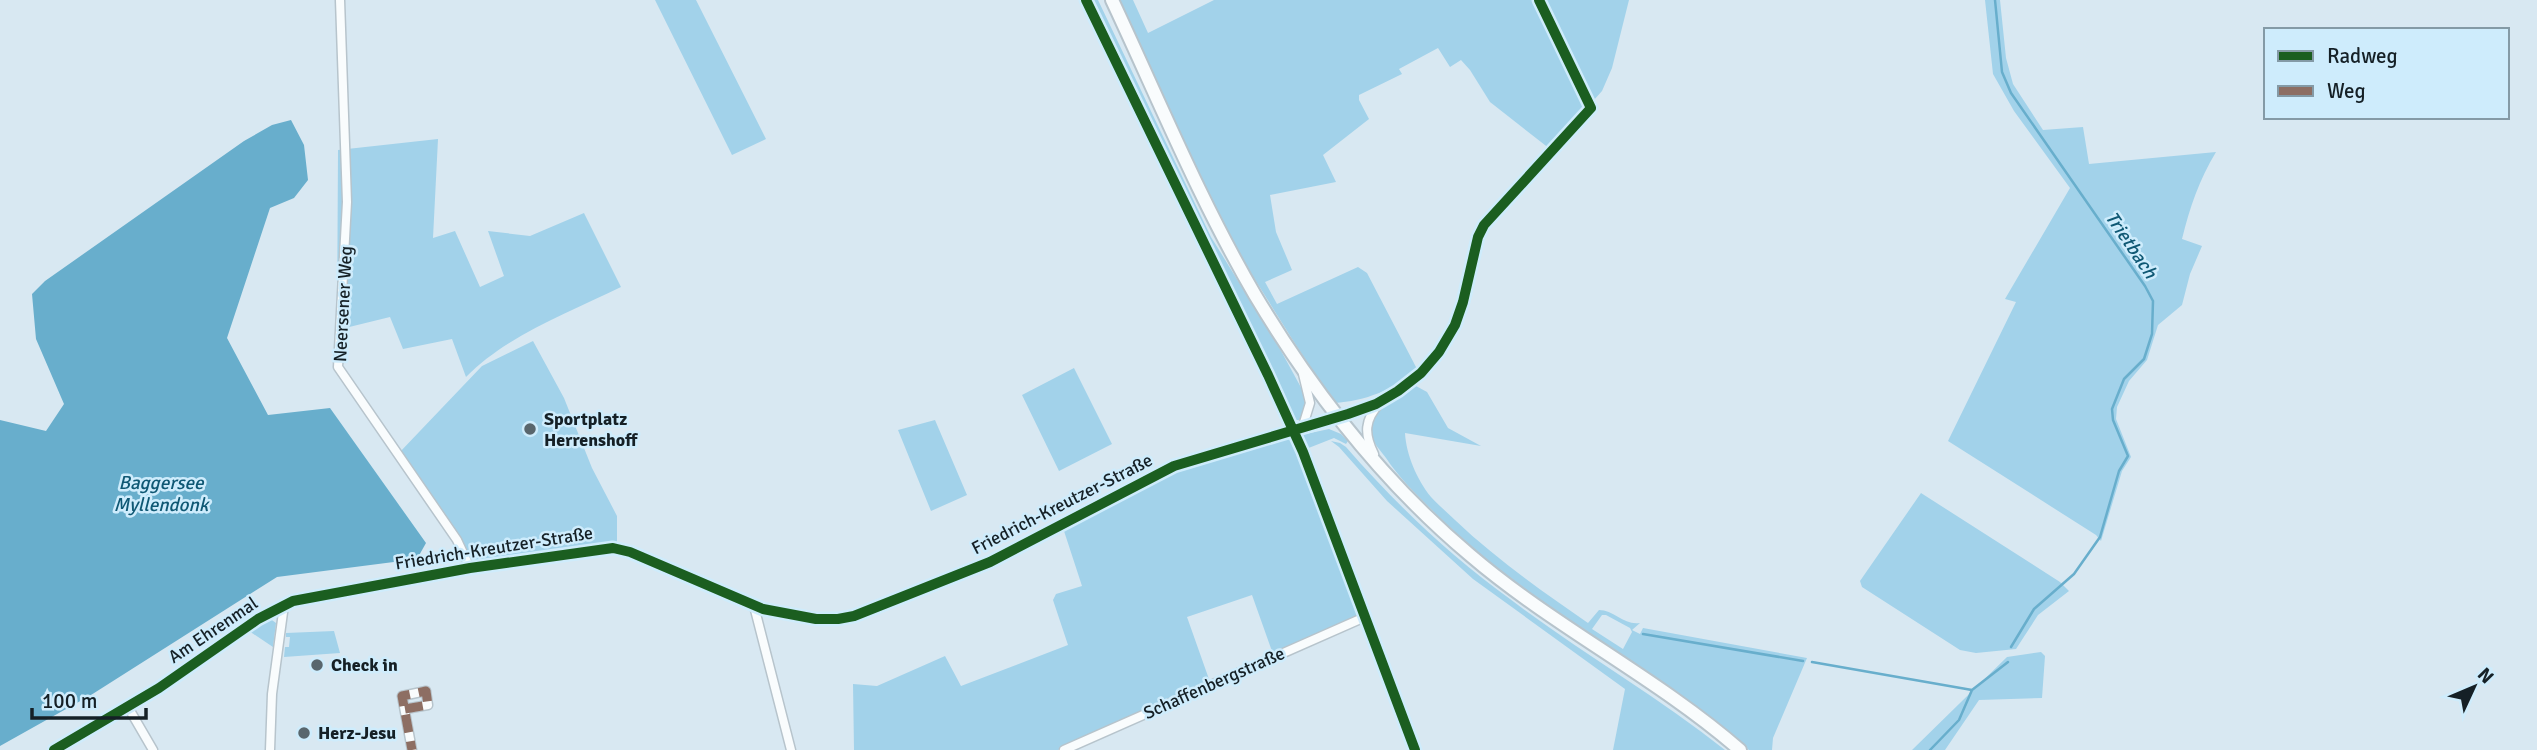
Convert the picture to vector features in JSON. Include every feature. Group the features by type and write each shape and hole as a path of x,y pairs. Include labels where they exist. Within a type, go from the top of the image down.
{"main road":[{"path":"1112,0 1240,267 1302,369 1337,418 1391,480 1468,554 1498,578 1678,701 1740,750"}],"street":[{"name":"Neersener Weg","path":"340,0 347,212 338,367 457,540 470,568"},
{"name":"Friedrich-Kreutzer-Straße","path":"1391,480 1369,443 1366,429 1373,411 1421,373 1439,352 1455,325 1478,237 1484,225 1591,108 1539,0"},
{"path":"1302,369 1310,403 1302,429"},
{"name":"Friedrich-Kreutzer-Straße","path":"284,605 305,597 470,568 592,550 620,549 754,606 816,619 854,616 990,562 1181,463 1302,429 1385,399"},
{"path":"270,750 272,699 284,605"},
{"name":"Am Ehrenmal","path":"54,750 128,707 238,632 284,605"},
{"path":"754,606 791,750"},
{"name":"Schaffenbergstraße","path":"1064,750 1365,617"},
{"path":"128,707 153,750"},
{"path":"405,709 412,750"}],"shaded area":[{"path":"655,0 696,0 766,139 732,155"},
{"path":"1086,0 1098,0 1211,237 1304,393 1307,402 1299,420 1294,420 1291,416 1280,388 1177,196"},
{"path":"1118,0 1133,0 1148,33 1214,0 1629,0 1612,68 1602,91 1550,149 1490,102 1461,60 1450,67 1438,48 1399,69 1402,74 1359,95 1369,119 1323,155 1336,182 1270,195 1276,232 1292,270 1265,282 1277,304 1358,267 1367,273 1417,369 1378,393 1357,400 1334,403 1227,235"},
{"path":"1985,0 2000,0 2006,58 2013,84 2043,130 2083,127 2089,164 2216,152 2196,194 2182,239 2202,246 2190,274 2182,305 2158,325 2147,360 2129,381 2117,407 2116,419 2131,457 2122,471 2101,541 2096,535 1948,441 2016,302 2005,299 2070,188 2014,111 1993,74"},
{"path":"438,139 433,238 455,231 480,287 504,276 488,231 530,236 584,213 621,287 520,337 482,362 466,377 452,339 403,349 390,317 337,330 338,150"},
{"path":"533,341 564,398 592,468 617,516 617,544 478,563 470,558 399,453 482,366"},
{"path":"1074,368 1112,444 1059,471 1022,395"},
{"path":"1416,386 1427,392 1448,428 1481,446 1405,433 1413,466 1431,497 1503,561 1588,623 1599,610 1610,612 1629,622 1640,623 1632,630 1640,634 1643,628 1807,658 1773,738 1772,750 1749,750 1579,631 1475,550 1428,506 1392,467 1374,442 1370,431 1371,423 1379,409","holes":["1602,615 1630,628 1632,632 1623,649 1592,629"]},
{"path":"935,420 967,495 931,511 898,430"},
{"path":"1329,429 1341,434 1348,441 1346,444 1334,438 1306,449 1303,447 1301,435"},
{"path":"1285,438 1293,441 1300,453 1362,613 1273,654 1252,595 1187,617 1210,682 1058,750 854,750 853,684 877,686 945,656 961,686 1068,645 1053,600 1056,594 1082,586 1064,531 1165,476"},
{"path":"1331,441 1346,447 1424,528 1487,582 1725,750 1613,750 1625,689 1473,579 1387,501"},
{"path":"1921,493 2060,582 2069,591 2038,615 2016,649 1976,653 1960,650 1862,587 1860,581"},
{"path":"269,618 276,623 273,647 249,631"},
{"path":"334,631 340,653 284,657 290,637 286,637 286,633"},
{"path":"2041,652 2045,656 2042,698 1979,700 1945,750 1912,750 2007,657"}],"water":[{"name":"Baggersee Myllendonk","path":"291,120 304,145 308,180 294,198 270,208 227,338 268,415 330,408 426,543 417,559 277,577 91,695 0,746 0,420 46,431 64,404 36,339 32,294 45,281 244,141 272,125"}],"waterway":[{"name":"Trietbach","path":"1995,0 2002,72 2011,93 2153,301 2152,334 2144,359 2124,379 2112,409 2113,420 2128,456 2119,471 2100,537 2074,574 2034,609 2011,647"},
{"path":"1643,634 1803,661"},
{"path":"1812,662 1972,690"},
{"name":"Trietbach","path":"1930,750 1959,720 1972,690 2008,662"}],"marked path":[{"path":"405,709 428,705 426,691 402,696 412,750"}],"cycle path":[{"path":"1086,0 1303,452 1415,750"},
{"path":"54,750 159,688 258,619 293,601 470,568 613,548 630,552 763,609 816,619 838,619 854,616 990,562 1174,466 1376,404 1421,373 1439,352 1455,325 1478,237 1484,225 1591,108 1539,0"}],"place":[{"name":"Sportplatz Herrenshoff","path":"530,429"},
{"name":"Check in","path":"317,665"},
{"name":"Herz-Jesu","path":"304,733"}]}
